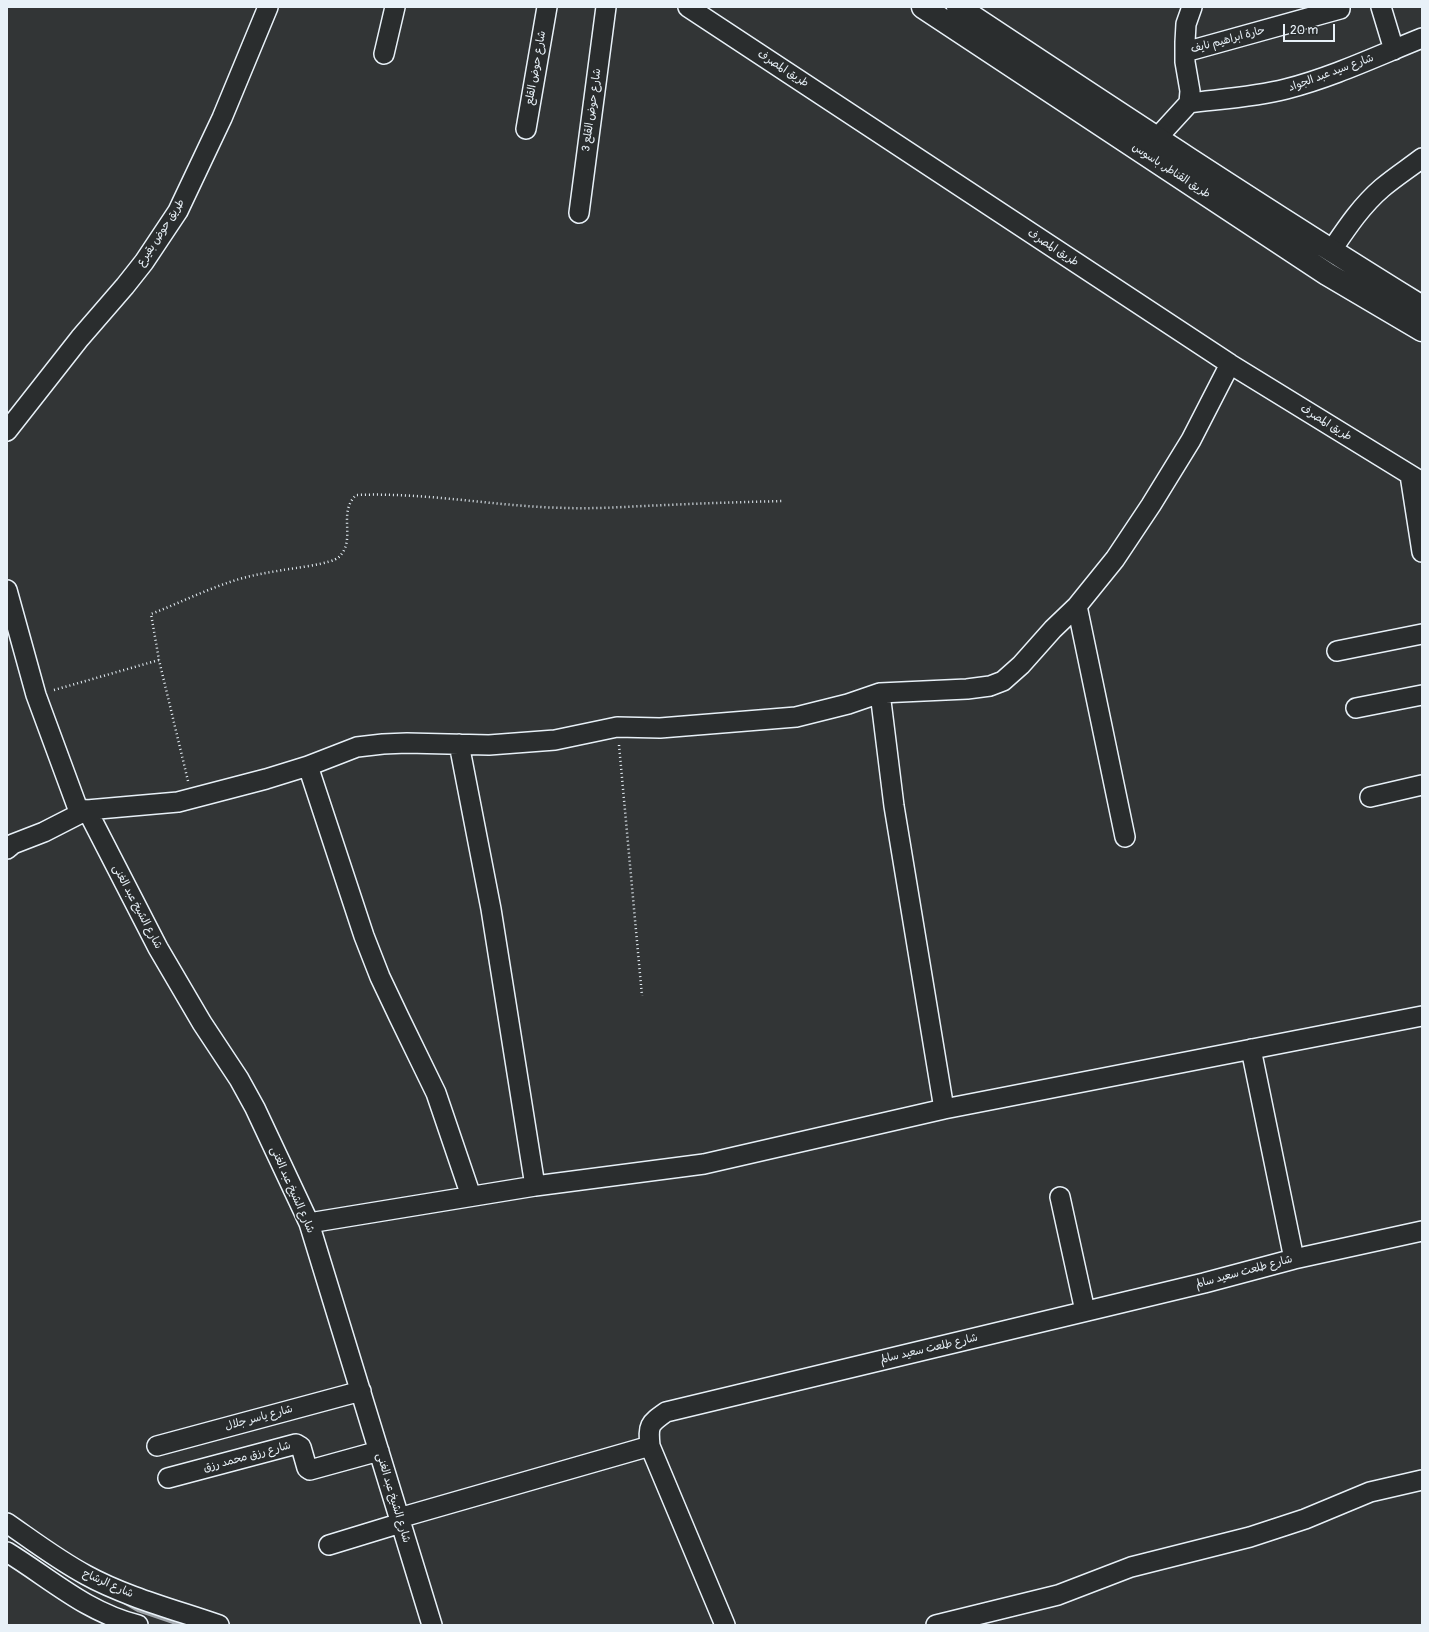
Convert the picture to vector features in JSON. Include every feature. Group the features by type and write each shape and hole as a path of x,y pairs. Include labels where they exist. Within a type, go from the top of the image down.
{"main road":[{"name":"طريق القناطر, باسوس","path":"923,7 1327,274 1422,330"},
{"name":"طريق القناطر, باسوس","path":"958,7 1331,251 1422,307"}],"street":[{"name":"طريق حوض بقيرع","path":"7,431 80,338 139,268 178,211 222,118 268,7"},
{"path":"384,54 395,7"},
{"name":"شارع حوض القلع","path":"526,129 547,7"},
{"name":"شارع حوض القلع 3","path":"578,213 606,7"},
{"name":"طريق المصرف","path":"688,7 1230,364 1416,479"},
{"path":"1157,138 1189,103 1190,91 1185,52 1186,24 1192,7"},
{"path":"1381,7 1394,50"},
{"name":"حارة ابراهيم نايف","path":"1185,52 1340,9"},
{"name":"شارع سيد عبد الجواد","path":"1189,103 1285,89 1340,72 1422,38"},
{"path":"1331,251 1355,216 1368,202 1382,188 1422,158"},
{"path":"7,590 36,695 78,810 178,802 192,799 308,766 357,747 383,744 489,745 555,740 617,727 660,728 796,716 848,704 880,693 967,689 990,686 1003,681 1021,665 1053,629 1077,606 1115,558 1154,500 1191,440 1230,364"},
{"path":"1416,479 1422,552"},
{"path":"1077,606 1125,837"},
{"path":"1337,651 1422,634"},
{"path":"880,693 894,806 944,1109"},
{"path":"1356,708 1422,695"},
{"path":"459,744 492,917 535,1186"},
{"path":"308,766 364,936 386,990 436,1093 471,1196"},
{"path":"1370,797 1422,785"},
{"path":"7,849 13,844 44,832 87,810"},
{"name":"شارع الشيخ عبد الغنى","path":"87,810 158,948 202,1023 239,1079 255,1108 309,1223 432,1625"},
{"path":"309,1223 535,1186 704,1164 944,1109 1422,1016"},
{"path":"1251,1049 1294,1259"},
{"path":"1060,1197 1085,1311"},
{"name":"شارع طلعت سعيد سالم","path":"725,1625 650,1446 648,1430 652,1422 666,1412 1204,1283 1294,1259 1422,1230"},
{"name":"شارع ياسر جلال","path":"157,1446 361,1390"},
{"name":"شارع رزق محمد رزق","path":"168,1478 296,1444 301,1447 307,1468 310,1470 379,1451"},
{"path":"329,1545 400,1521 650,1446"},
{"path":"936,1625 1058,1595 1131,1567 1250,1536 1304,1519 1370,1492 1422,1480"},
{"name":"شارع الرشاح","path":"7,1523 56,1557 86,1575 114,1589 219,1625"},
{"path":"7,1552 69,1595 120,1621 138,1625"}],"path":[{"path":"192,799 159,660 151,614 230,582 252,575 324,563 337,559 347,543 347,511 356,495 378,494 415,496 483,503 568,508 618,508 784,500"},
{"path":"36,695 159,660"},
{"path":"617,727 642,996"}],"waterway":[{"path":"125,1602 139,1610 183,1625"}]}
